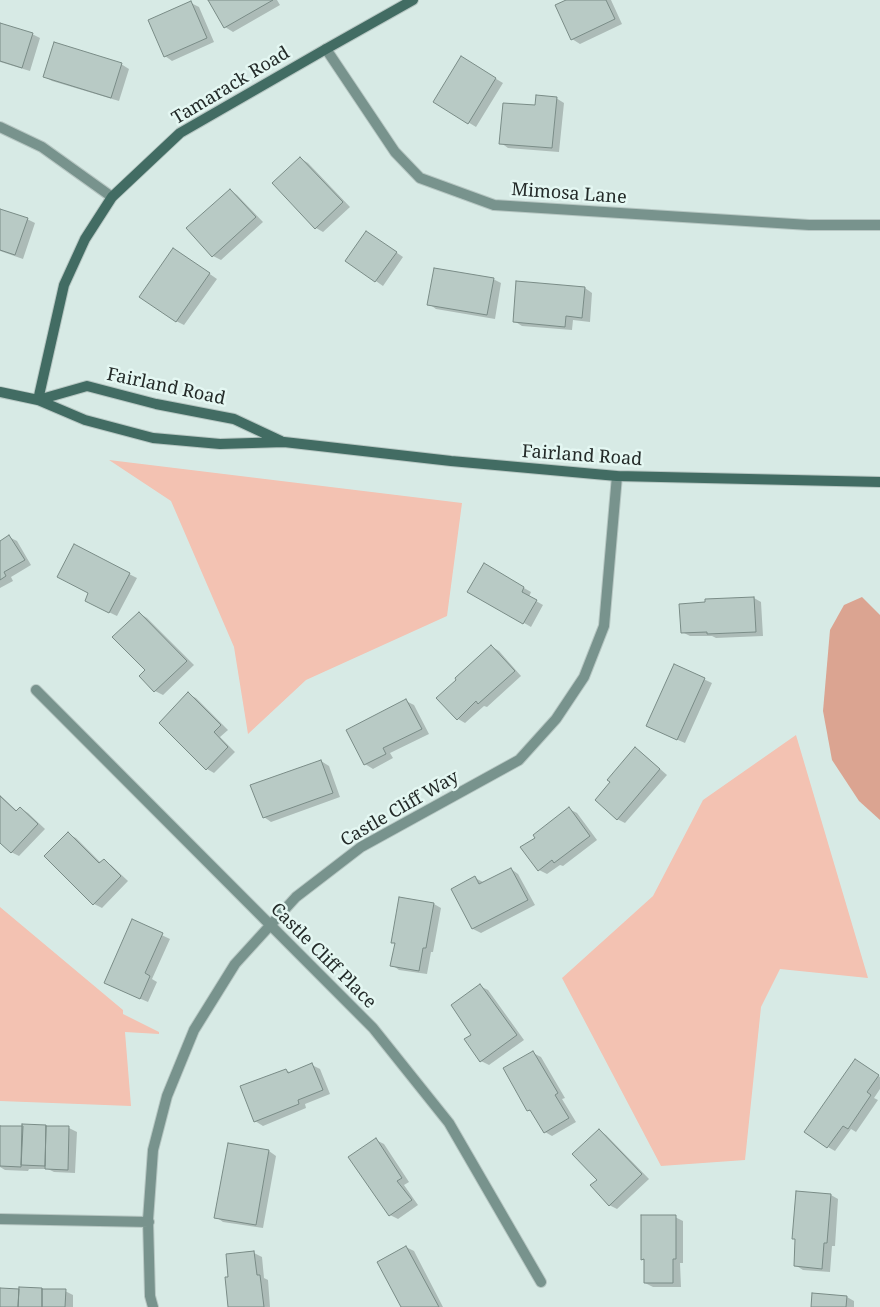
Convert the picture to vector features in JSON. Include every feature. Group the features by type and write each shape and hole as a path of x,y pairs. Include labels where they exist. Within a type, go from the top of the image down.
{"main road":[{"name":"Tamarack Road","path":"38,400 64,285 85,239 112,197 180,133 413,0"},
{"name":"Fairland Road","path":"38,400 86,386 156,404 234,418 284,442"},
{"name":"Fairland Road","path":"0,392 38,400 86,420 153,438 220,444 284,442 452,461 617,476 880,482"}],"street":[{"name":"Mimosa Lane","path":"326,48 395,152 420,178 494,205 808,225 880,225"},
{"path":"0,127 42,147 112,197"},
{"name":"Castle Cliff Way","path":"153,1307 150,1296 149,1222 153,1150 167,1096 194,1030 235,964 296,897 361,847 519,760 556,719 584,677 604,626 617,476"},
{"name":"Castle Cliff Place","path":"36,690 373,1028 449,1123 541,1282"},
{"path":"0,1219 149,1222"}],"shaded area":[{"path":"109,460 462,503 447,616 306,680 248,734 234,647 171,501"},
{"path":"862,597 880,615 880,820 859,801 832,760 823,711 830,630 844,605"},
{"path":"796,735 868,978 780,969 761,1007 745,1160 661,1166 562,978 653,896 703,800"},
{"path":"0,907 123,1010 123,1014 159,1032 159,1034 125,1032 131,1106 0,1101"}],"building":[{"path":"208,0 273,0 224,28"},
{"path":"566,0 606,0 615,19 571,40 555,5"},
{"path":"191,1 207,38 164,57 148,20"},
{"path":"0,23 33,33 22,68 0,61"},
{"path":"54,42 122,63 111,98 43,77"},
{"path":"461,56 496,78 468,124 433,102"},
{"path":"536,95 557,97 552,148 499,144 503,103 535,105"},
{"path":"300,157 343,202 315,229 272,183"},
{"path":"230,189 256,217 212,257 186,228"},
{"path":"0,209 28,218 15,255 0,250"},
{"path":"366,231 397,252 375,282 345,261"},
{"path":"173,248 210,273 176,322 139,297"},
{"path":"434,268 494,278 487,315 427,305"},
{"path":"516,281 585,287 582,318 566,316 565,327 513,322"},
{"path":"9,535 25,560 4,572 6,576 0,580 0,541"},
{"path":"74,544 130,573 109,613 85,601 88,593 57,577"},
{"path":"484,563 524,587 522,592 537,600 523,624 467,592"},
{"path":"754,597 756,632 681,633 679,604 705,602 705,599"},
{"path":"139,612 187,661 154,692 139,676 145,670 112,637"},
{"path":"491,645 515,671 478,704 476,701 457,720 436,698"},
{"path":"674,664 705,678 677,740 646,726"},
{"path":"188,692 221,725 214,732 228,747 206,770 159,723"},
{"path":"406,699 422,729 383,748 386,754 364,765 346,730"},
{"path":"635,747 660,769 617,820 595,800 610,782 607,780"},
{"path":"321,760 333,793 263,818 250,785"},
{"path":"0,796 16,811 20,807 38,824 11,853 0,843"},
{"path":"569,807 590,836 554,863 552,860 538,871 520,847 535,838 533,835"},
{"path":"68,832 99,863 104,859 121,876 93,905 44,856"},
{"path":"511,868 528,900 472,929 451,889 475,876 479,884"},
{"path":"399,897 434,903 426,948 423,948 419,971 390,966 395,943 391,943"},
{"path":"132,919 163,933 145,973 150,976 140,999 104,983"},
{"path":"480,984 517,1035 480,1062 464,1039 471,1035 451,1005"},
{"path":"533,1051 558,1093 555,1095 569,1118 544,1133 530,1110 527,1111 503,1068"},
{"path":"855,1059 879,1075 867,1092 871,1095 848,1129 843,1126 827,1148 804,1132"},
{"path":"312,1063 323,1090 298,1100 299,1104 254,1122 240,1086 286,1069 288,1073"},
{"path":"22,1124 46,1125 45,1166 21,1165"},
{"path":"0,1126 23,1126 21,1167 0,1166"},
{"path":"46,1126 69,1126 68,1170 45,1169"},
{"path":"599,1129 642,1174 609,1206 590,1185 597,1180 572,1154"},
{"path":"376,1138 402,1178 397,1181 412,1200 389,1216 348,1157"},
{"path":"228,1143 269,1150 256,1225 214,1218"},
{"path":"796,1191 831,1194 827,1243 824,1243 822,1269 794,1266 795,1239 792,1239"},
{"path":"641,1215 676,1215 676,1259 673,1259 673,1283 644,1283 644,1259 641,1260"},
{"path":"406,1246 439,1307 401,1307 377,1262"},
{"path":"254,1251 257,1275 260,1275 264,1307 228,1307 225,1277 228,1277 226,1254"},
{"path":"19,1287 42,1288 42,1307 18,1307"},
{"path":"0,1288 19,1289 18,1307 0,1307"},
{"path":"42,1289 66,1289 65,1307 42,1307"},
{"path":"812,1293 847,1296 846,1307 811,1307"}]}
